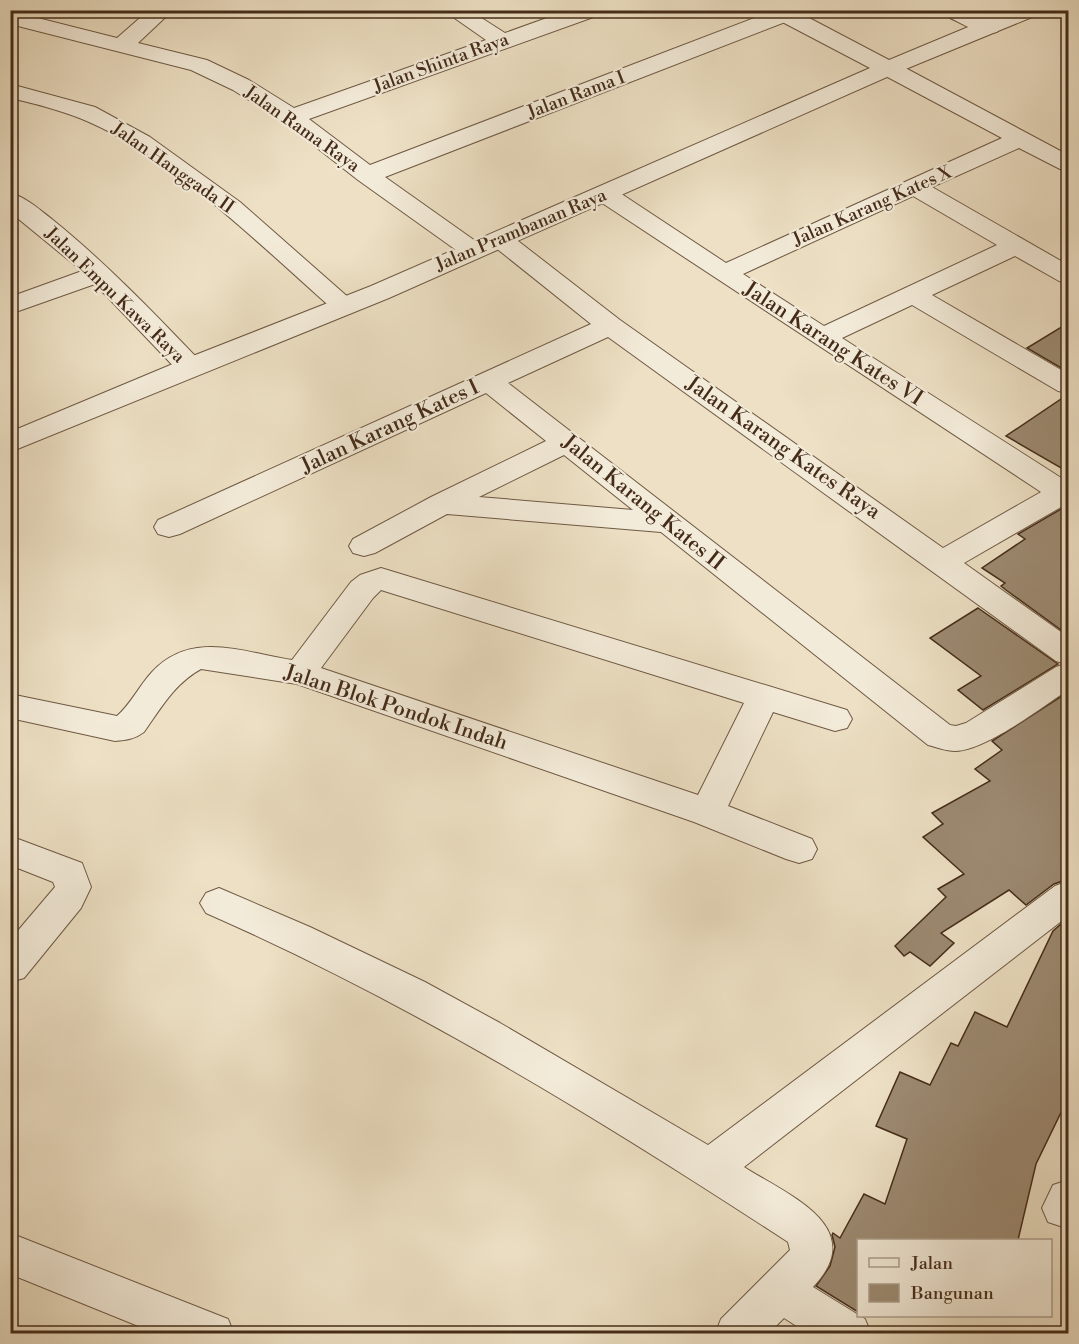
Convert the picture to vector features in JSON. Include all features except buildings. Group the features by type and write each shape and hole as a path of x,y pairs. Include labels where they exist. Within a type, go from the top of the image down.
{"street":[{"path":"123,44 163,10"},
{"path":"453,10 502,41"},
{"name":"Jalan Shinta Raya","path":"292,117 591,10"},
{"path":"952,10 989,27"},
{"name":"Jalan Prambanan Raya","path":"10,443 380,292 888,68 1029,10"},
{"path":"781,12 1068,164"},
{"name":"Jalan Rama I","path":"367,175 781,12"},
{"name":"Jalan Rama Raya","path":"12,13 199,65 242,85 292,117 367,175 472,250"},
{"name":"Jalan Hanggada II","path":"10,91 58,103 109,122 156,151 211,191 344,305"},
{"name":"Jalan Karang Kates X","path":"724,273 1021,138"},
{"path":"914,187 1068,275"},
{"name":"Jalan Karang Kates VI","path":"605,194 822,337 1066,491"},
{"name":"Jalan Empu Kawa Raya","path":"10,200 29,213 99,274 190,368"},
{"name":"Jalan Karang Kates Raya","path":"500,239 610,326 1068,653"},
{"path":"822,337 1015,246"},
{"path":"10,306 99,274"},
{"path":"912,294 1068,385"},
{"name":"Jalan Karang Kates I","path":"169,527 610,326"},
{"name":"Jalan Karang Kates II","path":"488,381 940,736 967,738 1068,675"},
{"path":"364,546 442,504 568,442"},
{"path":"943,562 1066,491"},
{"path":"442,504 668,523"},
{"path":"300,673 362,590 371,582 381,579 835,719"},
{"name":"Jalan Blok Pondok Indah","path":"10,706 115,729 126,728 178,665 190,658 202,657 300,673 707,812 799,849"},
{"path":"707,812 764,697"},
{"path":"10,850 69,873 73,886 68,898 10,967"},
{"path":"710,1168 1068,896"},
{"path":"219,903 280,928 384,979 522,1056 710,1168 803,1228 812,1242 811,1259 737,1334"},
{"path":"10,1253 212,1334"},
{"path":"780,1291 849,1334"}]}
